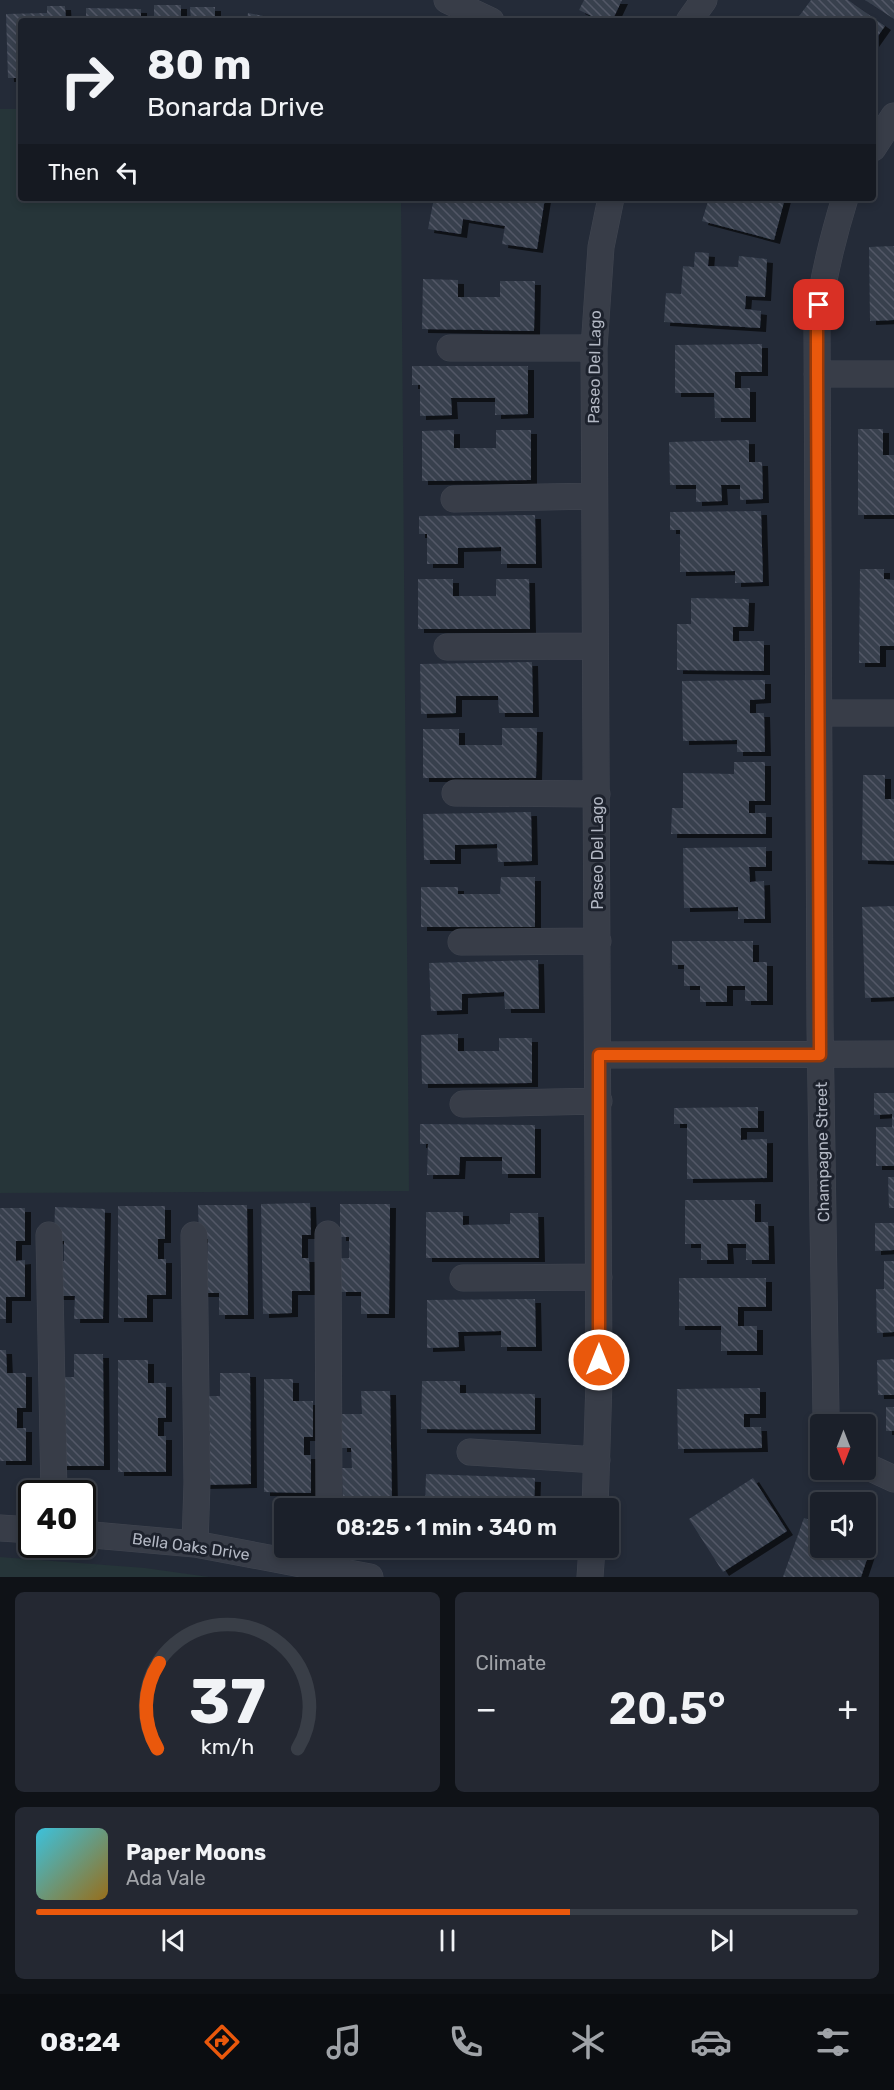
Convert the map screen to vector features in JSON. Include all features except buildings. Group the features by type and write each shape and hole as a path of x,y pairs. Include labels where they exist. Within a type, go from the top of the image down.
{"street":[{"path":"447,0 485,18"},
{"path":"691,18 704,0"},
{"path":"876,143 894,116"},
{"name":"Paseo Del Lago","path":"595,1498 599,1381 599,1055 594,348 601,247 610,201"},
{"name":"Champagne Street","path":"826,1414 820,1055 817,325 822,285 844,201"},
{"path":"450,348 594,348"},
{"path":"817,374 894,374"},
{"path":"454,499 594,496"},
{"path":"447,647 595,646"},
{"path":"819,713 894,713"},
{"path":"455,793 597,794"},
{"path":"461,942 598,941"},
{"path":"599,1055 894,1054"},
{"path":"463,1104 598,1101"},
{"path":"49,1234 54,1480"},
{"path":"194,1234 197,1483 195,1544"},
{"path":"328,1234 329,1498"},
{"path":"463,1278 599,1276"},
{"path":"470,1452 597,1461"},
{"path":"876,1471 894,1479"},
{"path":"0,1528 18,1529"},
{"name":"Bella Oaks Drive","path":"96,1535 274,1553"},
{"name":"Bella Oaks Drive","path":"323,1558 370,1577"},
{"path":"590,1577 591,1558"}],"shaded area":[{"path":"0,109 18,109 18,201 401,201 409,1191 0,1193"},
{"path":"0,1557 145,1568 209,1577 0,1577"}],"route":[{"path":"599,1360 599,1055 820,1055 817,374 819,305"}]}
